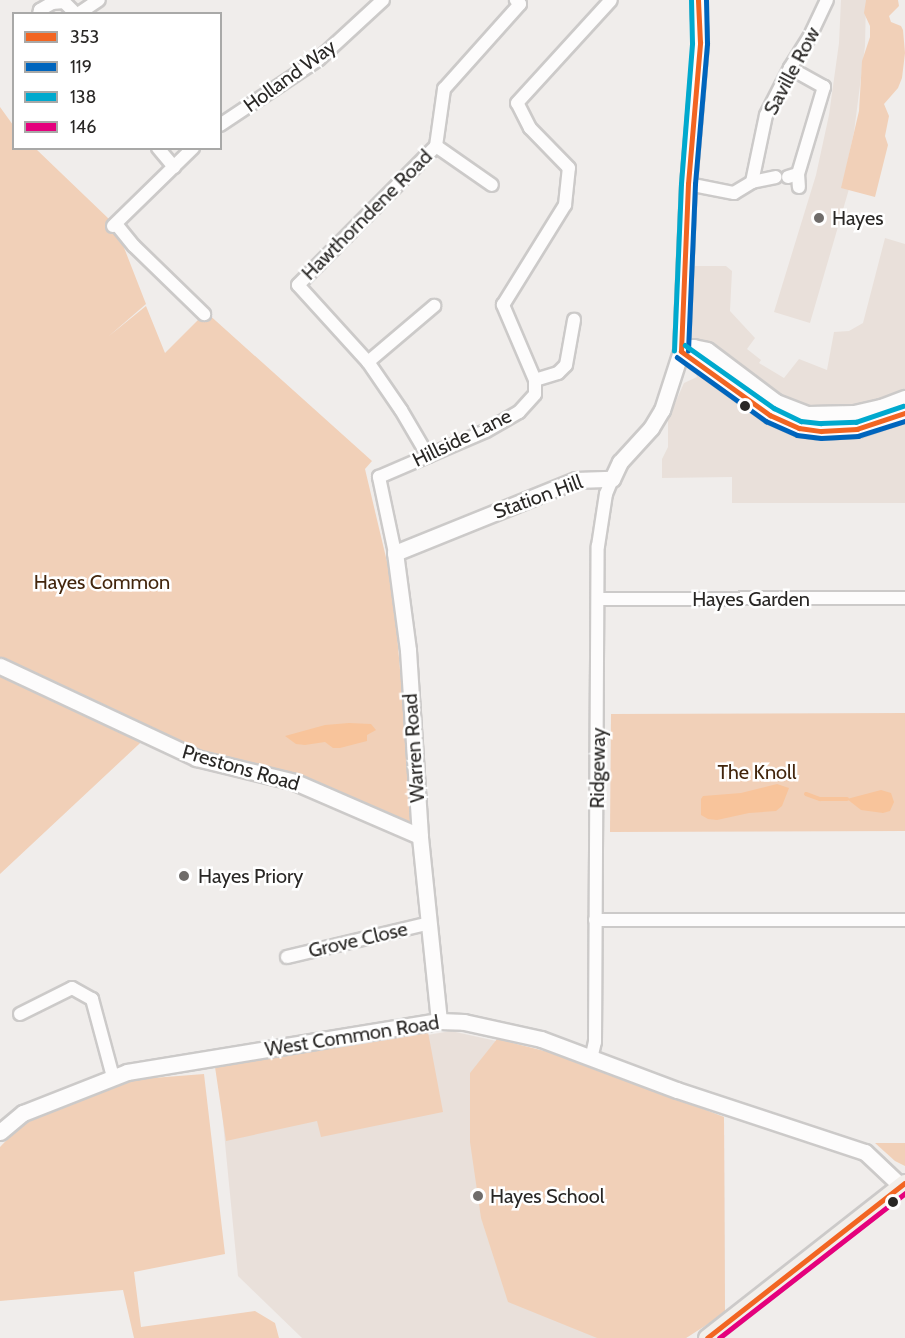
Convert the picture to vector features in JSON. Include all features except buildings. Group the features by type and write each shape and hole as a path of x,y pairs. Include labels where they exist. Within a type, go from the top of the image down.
{"main road":[{"path":"707,1338 903,1185"}],"street":[{"path":"80,12 99,0"},
{"name":"Holland Way","path":"222,124 319,59 383,0"},
{"path":"492,185 435,146 444,89 520,4 516,0"},
{"path":"574,320 566,365 558,373 535,380 504,305 565,205 569,168 530,128 517,102 611,0"},
{"path":"612,478 620,462 651,428 662,410 681,351 688,184 700,43 698,0"},
{"name":"Saville Row","path":"752,182 766,116 789,68 809,38 827,0"},
{"path":"40,12 51,3 64,2 75,12"},
{"path":"789,68 824,87 795,179"},
{"name":"Hawthorndene Road","path":"428,456 401,410 368,362 298,285 435,146"},
{"path":"160,150 174,167"},
{"path":"191,150 115,225 204,314"},
{"path":"688,184 734,193 752,182 775,177"},
{"path":"368,362 434,306"},
{"path":"681,351 693,347 707,350 769,397 799,412 826,415 854,413 881,407 905,398"},
{"path":"681,351 770,415 799,428 821,431 857,429 905,413"},
{"name":"Hillside Lane","path":"379,477 486,431 519,412 535,394 535,380"},
{"name":"Warren Road","path":"379,477 395,553 408,650 420,836 438,1021"},
{"name":"Station Hill","path":"395,553 576,480 612,478"},
{"name":"Ridgeway","path":"591,1059 595,1042 600,524 612,478"},
{"name":"Hayes Garden","path":"598,599 905,598"},
{"name":"Prestons Road","path":"0,666 196,758 295,782 420,836"},
{"path":"596,920 905,920"},
{"name":"Grove Close","path":"287,957 430,923"},
{"path":"20,1014 72,988 92,999 113,1077"},
{"name":"West Common Road","path":"0,1132 23,1113 127,1072 438,1021 464,1022 531,1036 678,1090 866,1152 903,1185"}],"shaded area":[{"path":"841,0 866,0 865,46 854,132 842,187 849,189 810,323 774,312 816,175 829,115 839,43"},
{"path":"885,238 905,244 905,503 732,503 732,477 662,478 662,459 668,447 668,419 684,383 697,377 688,335 691,266 726,266 732,271 730,311 755,338 747,349 761,360 759,363 784,378 799,359 827,370 834,332 849,331 863,323"},
{"path":"371,724 376,730 367,735 367,741 340,748 333,748 325,742 296,744 285,736 325,725"},
{"path":"777,784 789,788 782,806 776,811 749,813 717,820 701,815 703,796 741,793"},
{"path":"881,790 891,793 894,802 890,811 883,813 861,810 847,799"},
{"name":"Hayes School","path":"451,1031 564,1056 724,1117 725,1313 686,1338 302,1338 238,1276 218,1071"}],"green space":[{"path":"866,0 898,0 899,6 889,16 891,22 901,26 903,30 905,53 902,78 898,88 884,104 889,116 885,136 888,145 875,197 841,188 859,111 862,61 870,37 870,26 864,13"},
{"name":"Hayes Common","path":"0,107 12,124 12,150 37,150 110,220 106,223 123,245 146,304 109,336 146,306 165,353 206,312 372,461 365,469 393,587 413,823 312,784 200,754 153,731 0,874"},
{"name":"The Knoll","path":"905,713 905,831 610,832 611,714"},
{"path":"428,1032 443,1112 321,1137 317,1121 226,1141 215,1067"},
{"path":"497,1039 564,1056 724,1117 725,1313 686,1338 597,1338 508,1302 481,1218 470,1142 470,1073"},
{"path":"204,1074 225,1254 134,1272 141,1327 255,1311 275,1323 279,1338 134,1338 123,1290 0,1301 0,1147 27,1119 127,1080"},
{"path":"875,1143 905,1143 905,1166 895,1161"}],"waterway":[{"path":"806,794 820,799 847,799"}],"transit line":[{"name":"138","path":"674,351 681,184 692,43 691,0"},
{"name":"353","path":"681,351 688,184 700,43 698,0"},
{"name":"119","path":"688,351 695,184 707,44 706,0"},
{"name":"138","path":"685,345 774,408 801,421 856,422 903,406"},
{"name":"353","path":"681,351 770,415 799,428 821,431 857,429 905,413"},
{"name":"119","path":"677,357 766,421 797,435 821,438 858,436 905,421"},
{"name":"353","path":"707,1338 905,1183"},
{"name":"146","path":"719,1338 905,1193"}],"place":[{"name":"Hayes","path":"819,218"},
{"name":"Hayes Priory","path":"184,876"},
{"name":"Hayes School","path":"478,1196"}]}
